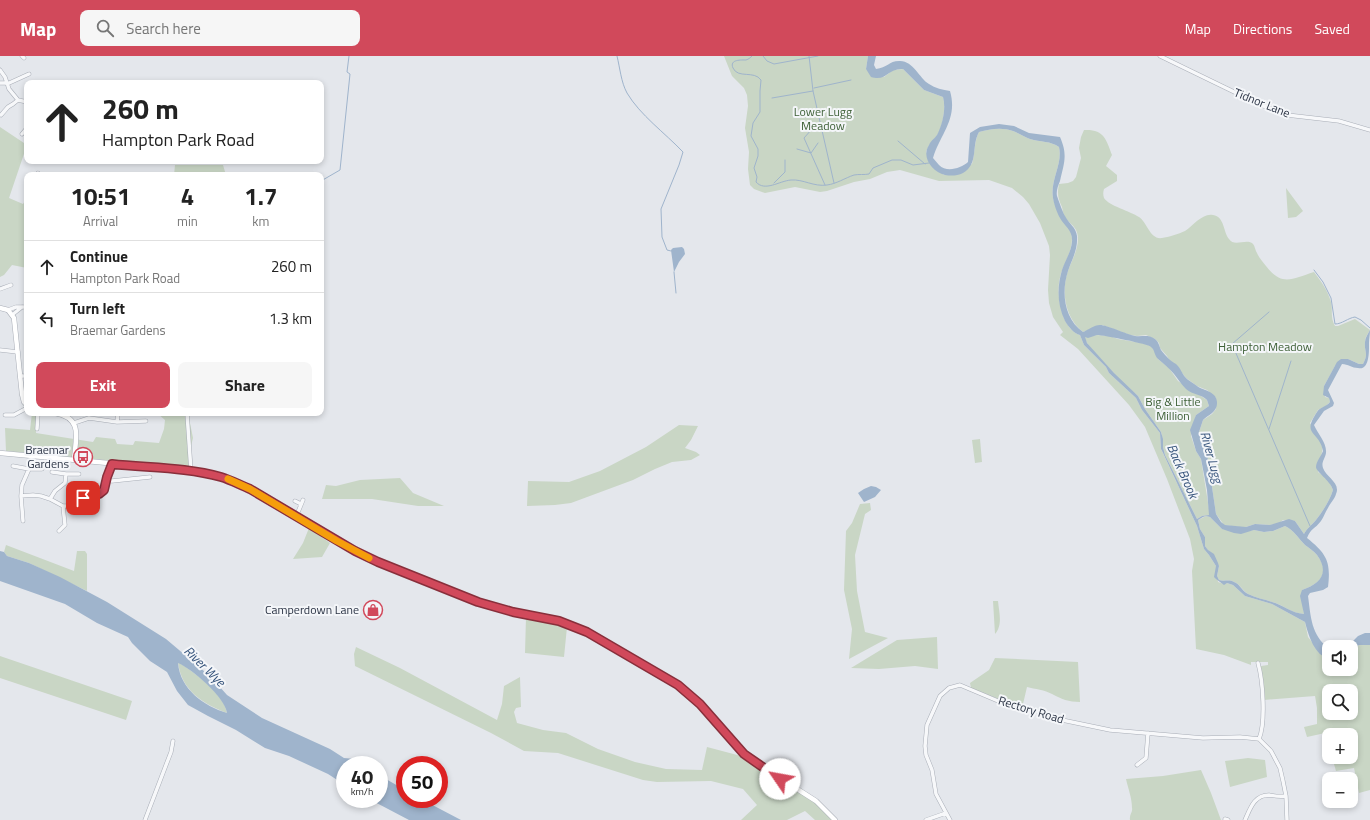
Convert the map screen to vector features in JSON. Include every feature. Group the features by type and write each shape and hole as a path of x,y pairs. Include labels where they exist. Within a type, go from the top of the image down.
{"main road":[{"path":"0,308 8,310 15,322 24,402"},
{"path":"67,416 74,423 76,429 74,460"},
{"path":"0,453 191,471 215,475 250,489 355,551 446,590 501,609 548,618 578,628 664,676 689,695 744,754 769,772 816,801 835,820"}],"street":[{"name":"Tidnor Lane","path":"1160,56 1276,111 1292,116 1339,121 1370,130"},
{"path":"0,70 4,75 9,89 18,100 24,101"},
{"path":"0,84 7,83 29,74"},
{"path":"2,115 8,107 18,100"},
{"path":"0,289 11,285"},
{"path":"8,310 24,307"},
{"path":"12,315 17,310 24,307"},
{"path":"0,350 18,352"},
{"path":"5,415 14,415 24,408"},
{"path":"38,416 38,429"},
{"path":"117,422 118,416"},
{"path":"187,416 191,471"},
{"path":"74,423 88,418 117,422 146,421"},
{"path":"21,496 33,495 50,499 63,506 71,506 83,498 102,492 105,488 106,480 112,464"},
{"path":"13,466 29,469 42,469"},
{"path":"23,521 21,496 22,485 29,469"},
{"path":"52,472 79,474"},
{"path":"50,499 55,491 65,483 66,474"},
{"path":"106,480 112,481 150,477"},
{"path":"296,516 304,500"},
{"path":"295,501 301,504"},
{"path":"59,531 65,525 63,506"},
{"path":"1258,663 1261,679 1263,717 1262,731 1259,739 1265,744 1277,762 1286,796 1287,820"},
{"name":"Rectory Road","path":"950,820 936,794 932,770 926,755 925,746 927,725 940,696 945,690 952,686 960,685 998,701 1029,708 1062,720 1110,730 1203,738 1240,737 1259,739"},
{"path":"1138,765 1146,758 1148,733"},
{"path":"145,820 171,752 173,741"},
{"path":"1245,820 1253,804 1259,798 1269,795 1279,797 1286,796"},
{"path":"926,820 946,813"}],"green space":[{"name":"Lower Lugg Meadow","path":"724,56 868,56 866,69 884,77 893,70 903,69 924,90 943,97 944,112 942,123 936,137 929,145 926,152 944,175 972,164 977,136 979,132 983,131 1005,129 1030,139 1059,147 1060,153 1053,185 1053,198 1057,208 1067,223 1072,239 1070,250 1059,281 1060,305 1065,321 1073,331 1080,335 1084,345 1106,367 1109,373 1136,398 1142,410 1160,433 1161,449 1197,526 1204,549 1216,566 1218,582 1233,585 1245,596 1272,604 1305,622 1308,637 1322,654 1322,676 1358,676 1358,646 1370,645 1370,790 1359,793 1358,772 1355,772 1354,768 1336,771 1334,764 1358,764 1358,728 1322,728 1322,734 1307,737 1304,727 1317,724 1315,696 1264,700 1261,666 1268,665 1268,662 1251,662 1251,665 1224,655 1196,649 1192,571 1194,559 1190,539 1145,427 1129,405 1078,349 1060,335 1063,332 1053,317 1049,303 1049,246 1040,223 1023,197 1012,188 989,180 939,181 900,170 887,172 870,179 820,192 795,187 765,193 754,189 750,185 748,169 749,152 745,128 748,106 747,95 744,88 732,76"},
{"path":"0,127 24,143 24,154 9,198 23,204 24,202 24,267 12,265 4,275 0,277"},
{"name":"Hampton Meadow","path":"1084,130 1091,130 1100,133 1106,140 1112,155 1106,166 1117,175 1117,181 1104,189 1104,198 1110,204 1142,219 1154,236 1162,238 1177,234 1185,231 1205,216 1217,216 1222,222 1227,236 1231,241 1237,243 1252,243 1261,260 1277,277 1288,280 1314,272 1330,298 1335,326 1355,319 1370,330 1365,340 1366,355 1363,364 1359,364 1348,359 1335,366 1324,386 1325,397 1329,398 1330,402 1318,410 1310,423 1322,445 1318,472 1328,479 1333,490 1324,509 1304,534 1295,521 1283,520 1278,524 1255,524 1246,527 1224,525 1216,514 1207,453 1199,432 1203,420 1212,414 1216,409 1216,398 1207,390 1197,386 1186,378 1176,365 1169,360 1155,339 1146,335 1130,335 1102,325 1083,332 1072,319 1066,303 1065,285 1066,276 1076,250 1078,235 1073,226 1064,216 1058,191 1059,184 1073,181 1076,177 1081,158 1079,148"},
{"path":"175,165 223,165 225,172 174,172"},
{"path":"1286,188 1303,211 1296,217 1288,218"},
{"name":"Big & Little Million","path":"1097,335 1110,336 1151,346 1158,359 1169,368 1178,381 1207,400 1209,406 1196,415 1191,436 1196,451 1201,459 1210,515 1202,516 1197,519 1165,455 1161,432 1138,396 1123,383 1094,352 1084,337"},
{"path":"32,416 37,416 36,433 93,442 96,437 115,439 117,444 133,445 135,441 159,443 164,429 165,420 160,416 189,416 193,438 191,446 192,468 6,451 5,428 30,430"},
{"path":"679,425 698,426 685,448 700,455 691,460 672,462 633,480 571,503 527,506 528,481 569,482 600,471 646,447"},
{"path":"980,439 982,462 975,463 972,440"},
{"path":"400,478 413,493 444,506 418,506 372,499 322,499 326,485 336,486 360,480"},
{"path":"870,503 871,510 865,514 855,555 857,591 865,632 888,638 849,659 852,629 844,590 846,531 852,523 860,504"},
{"path":"1206,516 1210,517 1222,529 1254,530 1264,532 1273,531 1285,526 1296,534 1305,545 1317,555 1323,567 1322,577 1314,585 1302,590 1304,614 1295,612 1276,603 1254,597 1232,581 1219,580 1217,576 1219,566 1205,546 1205,537 1200,529 1198,520"},
{"path":"309,528 330,543 322,557 293,559 303,543"},
{"path":"6,545 74,571 77,551 85,551 87,554 87,591 29,563 7,556 4,552"},
{"path":"993,601 998,601 1000,618 999,627 995,634"},
{"path":"526,617 567,627 564,657 525,653"},
{"path":"937,637 938,669 915,666 879,669 851,668 897,640"},
{"path":"356,647 400,668 497,720 502,704 504,686 520,677 521,707 516,708 514,712 517,723 543,730 566,733 598,749 635,762 666,769 702,770 707,747 741,756 814,802 833,820 815,820 805,811 787,820 741,820 757,805 743,789 711,781 657,782 643,780 558,753 524,751 491,733 355,666 354,654"},
{"path":"0,656 132,701 126,720 0,678"},
{"path":"995,658 1078,662 1080,702 1065,700 1046,692 1027,687 1023,704 1001,700 971,688 970,683 989,670"},
{"path":"178,662 200,678 214,691 225,706 227,713 202,700 188,688 180,672"},
{"path":"1248,758 1265,760 1267,777 1230,787 1225,761"},
{"path":"1201,770 1221,820 1130,820 1132,804 1126,779 1163,776"}],"water":[{"path":"868,56 876,56 874,65 876,69 896,61 904,61 912,66 929,84 939,89 950,91 952,110 948,126 933,158 939,165 946,169 958,168 968,162 970,133 980,127 999,124 1014,126 1029,133 1060,137 1065,154 1057,196 1064,214 1075,230 1077,236 1076,250 1066,279 1065,296 1068,313 1077,327 1083,332 1100,325 1135,336 1152,337 1157,341 1161,350 1169,359 1178,366 1187,379 1200,388 1212,393 1216,398 1216,408 1203,420 1199,432 1207,453 1216,514 1225,525 1246,527 1255,524 1270,525 1289,519 1295,521 1304,534 1319,517 1333,490 1316,467 1323,451 1318,439 1312,433 1312,420 1318,410 1330,402 1329,398 1323,395 1324,386 1337,362 1341,359 1348,359 1359,364 1363,364 1366,355 1365,340 1370,330 1369,355 1367,363 1362,368 1342,364 1328,390 1334,403 1333,406 1324,411 1314,425 1324,442 1326,449 1326,455 1322,464 1323,468 1335,483 1337,490 1335,498 1319,524 1310,532 1307,538 1323,554 1329,571 1328,587 1323,590 1310,593 1308,596 1313,625 1322,642 1322,656 1313,644 1305,622 1272,604 1245,596 1233,585 1227,583 1224,585 1214,577 1216,566 1204,549 1197,526 1161,449 1160,433 1142,410 1136,398 1109,373 1106,367 1084,345 1080,335 1073,331 1065,321 1060,309 1059,283 1072,238 1070,232 1059,216 1053,198 1053,185 1060,153 1059,147 1030,139 1005,129 983,131 979,132 977,137 973,160 968,169 963,173 956,175 945,175 936,171 932,167 926,154 929,145 937,135 944,115 943,97 924,90 903,69 898,69 880,78 871,77 866,69","holes":["1097,335 1151,347 1157,357 1186,389 1207,400 1209,406 1196,415 1190,430 1196,451 1201,459 1207,490 1209,515 1202,516 1197,519 1165,455 1161,432 1138,396 1114,373 1087,343 1085,337 1088,338","1206,516 1210,517 1222,529 1241,534 1254,530 1264,532 1273,531 1285,526 1296,534 1305,545 1317,555 1321,561 1323,572 1321,577 1314,585 1302,590 1300,596 1304,614 1295,612 1276,603 1254,597 1232,581 1219,580 1217,576 1219,566 1218,563 1214,554 1205,546 1205,537 1200,529 1198,520"]},
{"path":"682,247 685,254 674,272 671,250 673,248"},
{"path":"871,486 881,490 875,497 864,502 858,493"},
{"path":"0,551 4,552 7,556 29,563 60,577 107,602 166,639 211,677 227,695 262,718 330,749 341,756 336,756 336,779 289,756 265,748 236,730 188,705 177,691 167,672 150,661 128,637 97,623 65,604 0,581","holes":["178,663 191,671 214,692 225,707 227,713 202,701 188,688 183,681"]},
{"path":"1365,633 1370,633 1370,645 1358,646 1358,640 1354,640 1358,636"},
{"path":"388,780 396,785 396,808 438,808 461,820 409,820 386,808 388,808"}],"waterway":[{"path":"324,179 340,170 350,74 347,72 349,56"},
{"path":"617,56 623,84 632,101 683,152 661,209 662,237 667,250 671,251"},
{"path":"752,56 746,60 734,62 732,65 738,73 754,75 761,80 760,112 753,123 751,136 758,149 758,156 754,168 757,177 756,182 760,185 768,186 791,180 818,185 827,185 854,175 869,174 873,168 892,160 901,160 913,165 929,163"},
{"path":"763,56 767,61 774,64 818,56"},
{"path":"809,56 813,91 834,183"},
{"path":"814,88 851,80"},
{"path":"772,98 813,91"},
{"path":"812,129 804,138 825,185"},
{"path":"898,141 925,164"},
{"path":"797,149 811,153 818,143"},
{"path":"774,183 785,172 785,160"},
{"path":"1314,270 1323,282 1331,298 1335,324 1355,317 1370,328"},
{"path":"674,272 676,293"},
{"path":"1269,312 1232,344 1310,526"},
{"path":"1269,429 1291,361"}],"slow traffic":[{"path":"228,479 250,489 337,541 369,558"}],"place":[{"name":"Braemar Gardens","path":"83,457"},
{"name":"Camperdown Lane","path":"373,610"}],"route":[{"path":"83,498 99,494 104,490 112,464 191,471 215,475 232,481 250,489 355,551 378,562 478,602 513,612 548,618 570,624 587,632 678,685 700,704 744,754 780,779"}],"water label":[{"name":"River Lugg","path":"1212,457"},
{"name":"Back Brook","path":"1183,471"},
{"name":"River Wye","path":"205,666"}]}
